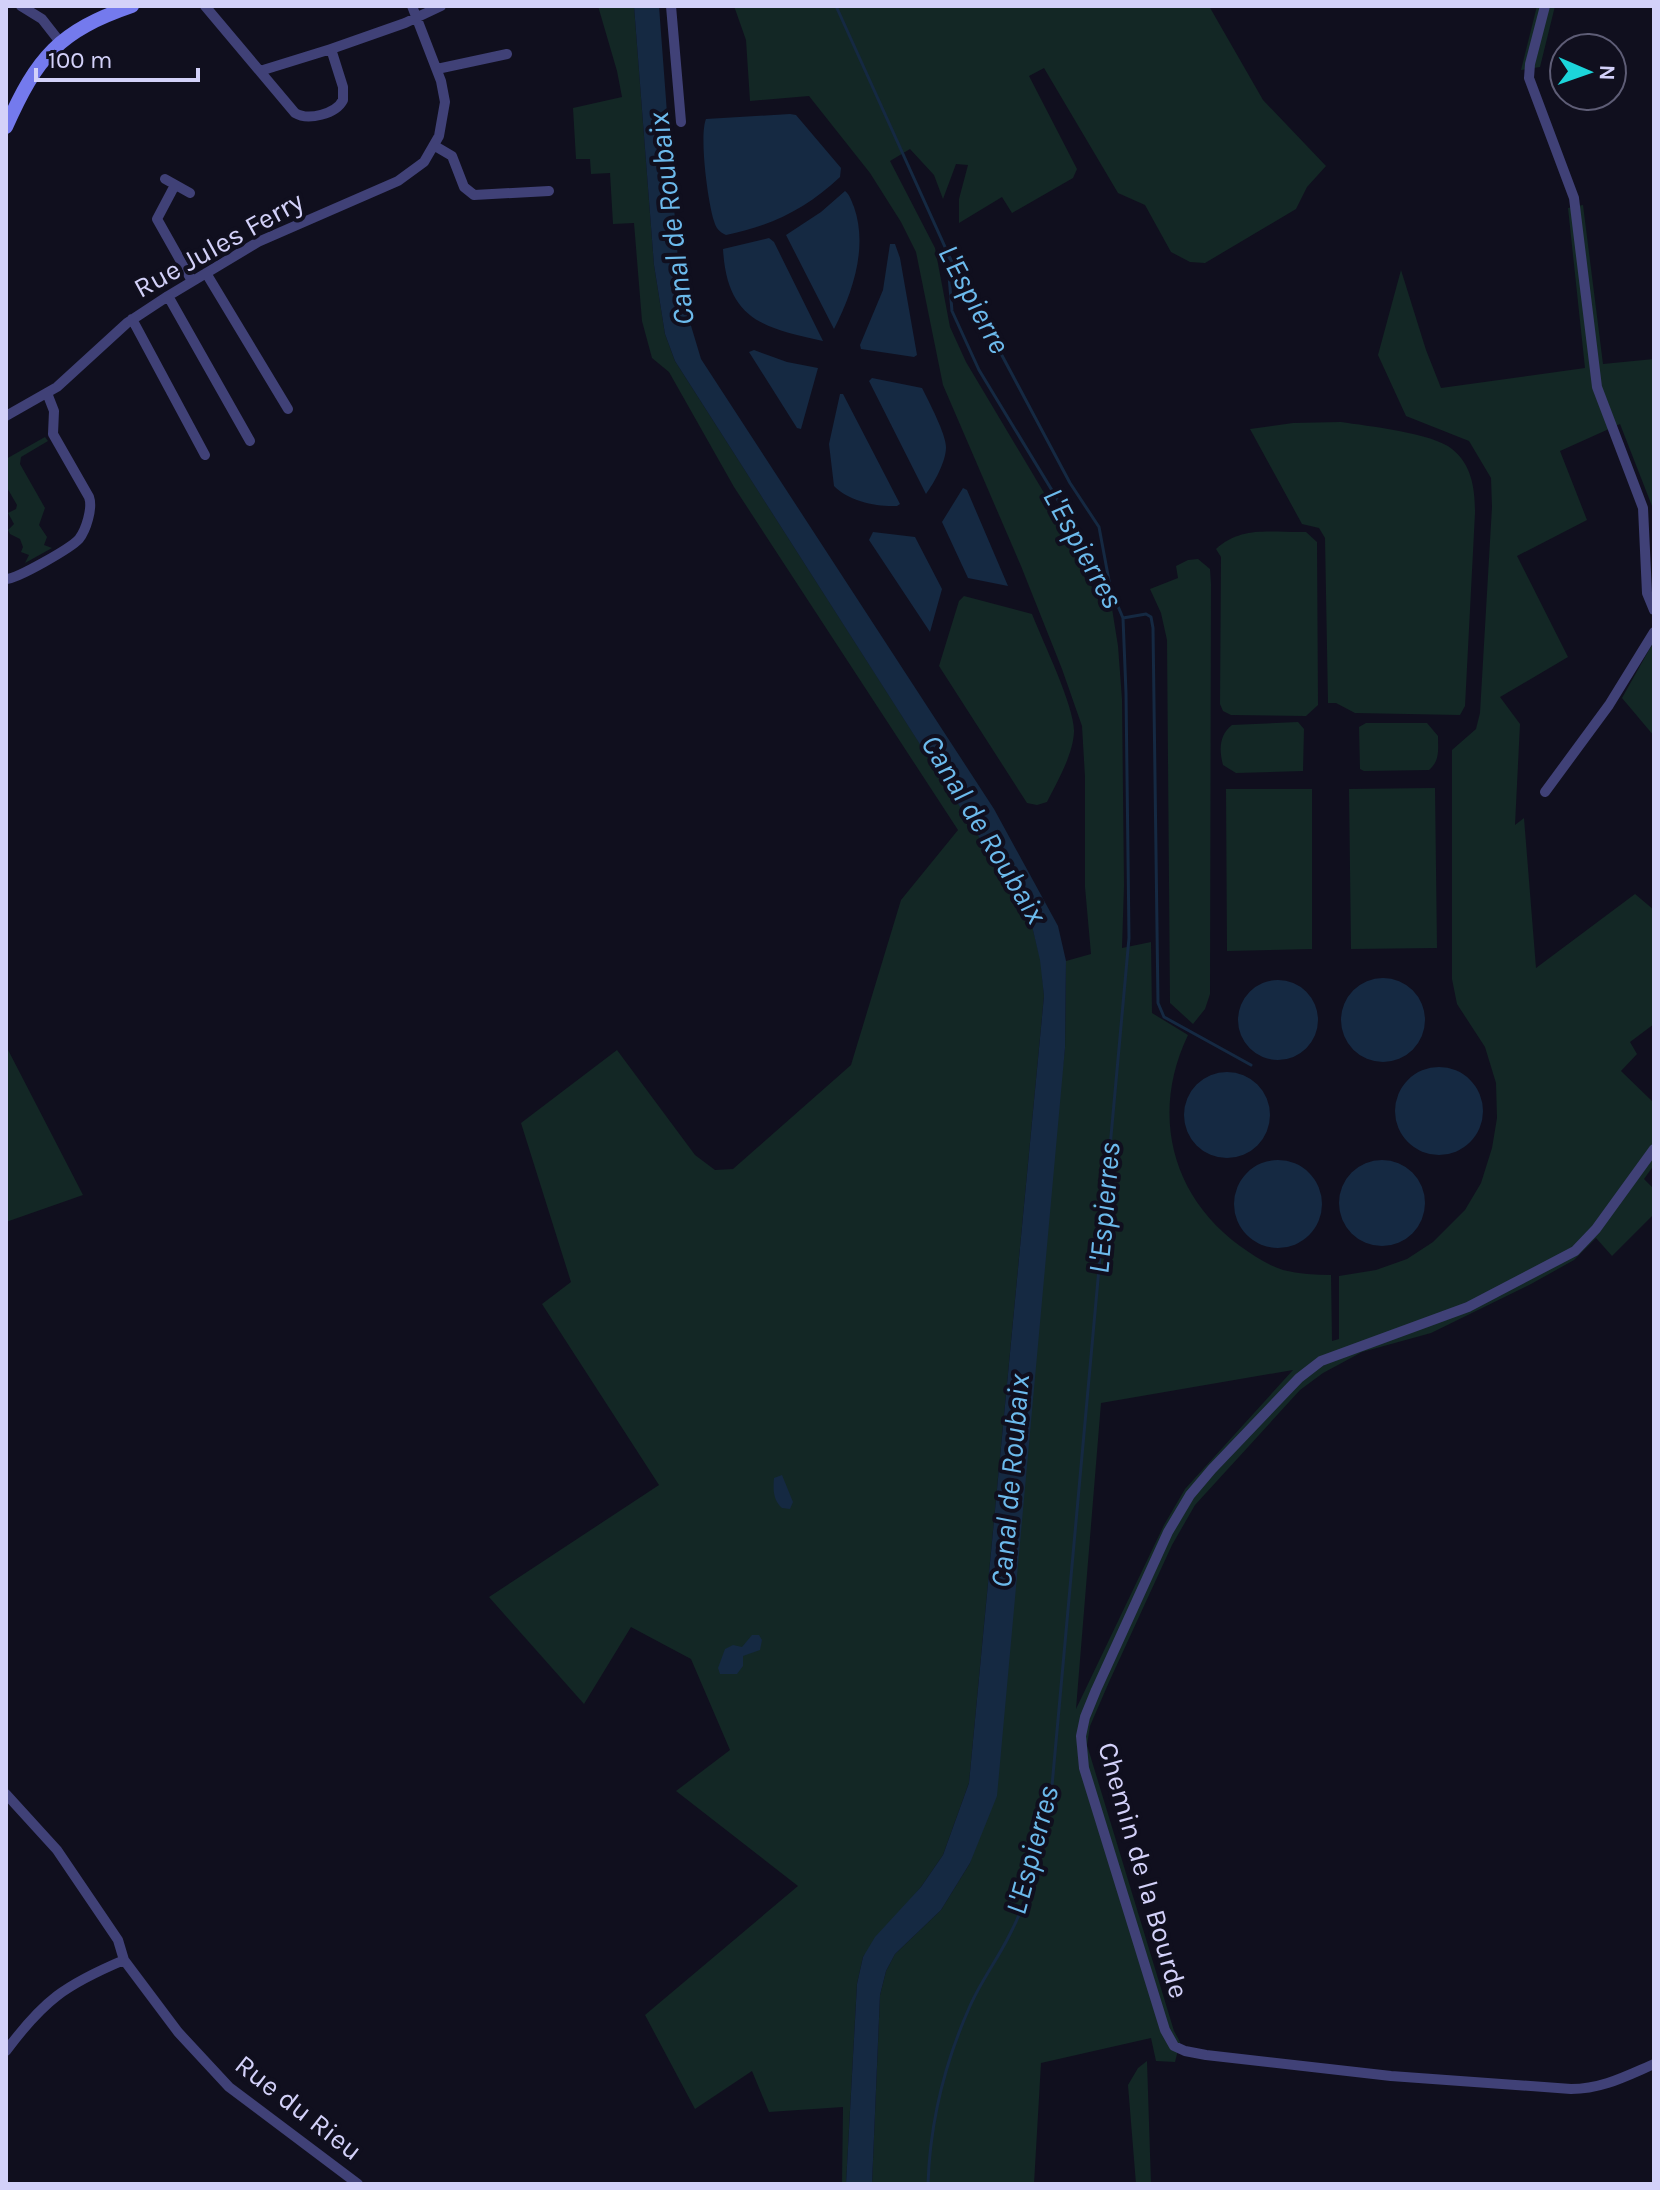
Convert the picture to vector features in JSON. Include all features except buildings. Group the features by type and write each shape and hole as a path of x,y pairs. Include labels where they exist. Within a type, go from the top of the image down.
{"street":[{"path":"21,6 42,19 60,42"},
{"path":"6,127 30,79 60,42 87,23 132,6"},
{"path":"205,6 300,117 335,109 343,100 343,87 331,49"},
{"name":"Rue Jules Ferry","path":"6,416 47,393 132,319 192,281 267,237 407,176 424,162 435,146 442,126 445,102 437,69 412,6"},
{"path":"260,71 331,49 441,6"},
{"path":"671,6 681,122"},
{"path":"1545,6 1529,78 1574,198 1597,387 1643,508 1647,593 1654,610"},
{"path":"437,69 507,54"},
{"path":"435,146 452,156 464,187 474,195 549,191"},
{"path":"190,193 170,182 157,219 192,281"},
{"path":"206,273 288,409"},
{"path":"168,296 250,441"},
{"path":"132,319 205,455"},
{"path":"6,579 18,576 75,543 91,509 89,497 53,434 54,411 47,393"},
{"path":"1545,792 1609,705 1654,632"},
{"name":"Chemin de la Bourde","path":"1654,1149 1596,1229 1567,1256 1478,1302 1336,1353 1299,1378 1212,1469 1180,1510 1089,1705 1080,1746 1084,1768 1165,2030 1170,2042 1179,2049 1323,2070 1571,2089 1600,2087 1654,2064"},
{"name":"Rue du Rieu","path":"6,1794 57,1850 118,1940 124,1960 178,2032 229,2087 358,2184"},
{"path":"6,2051 50,1999 82,1978 124,1960"}],"green space":[{"path":"598,6 634,6 654,265 665,334 675,361 977,833 1032,926 1041,961 1044,996 969,1783 943,1855 921,1887 863,1957 857,1984 846,2184 842,2184 843,2107 769,2112 752,2071 695,2109 645,2015 798,1886 676,1791 730,1750 691,1659 631,1627 584,1704 489,1597 659,1485 542,1304 571,1282 521,1123 617,1050 695,1155 715,1170 733,1169 851,1065 901,900 958,830 734,487 669,372 652,358 642,321 634,223 613,224 610,173 591,174 590,159 576,159 573,108 622,97"},
{"path":"734,6 1209,6 1263,100 1326,166 1307,187 1296,209 1205,263 1190,262 1171,252 1145,205 1118,193 1044,68 1029,76 1077,169 1073,178 1012,213 1002,197 959,223 959,199 968,165 956,164 943,199 934,175 910,149 890,161 935,248 950,327 966,362 1068,533 1087,584 1110,596 1122,699 1122,948 1151,942 1152,1013 1188,1035 1171,1093 1170,1122 1174,1150 1183,1177 1197,1202 1216,1225 1250,1253 1283,1270 1331,1275 1332,1341 1339,1339 1339,1276 1376,1270 1407,1259 1433,1242 1465,1210 1481,1183 1497,1118 1496,1083 1485,1047 1457,1004 1452,979 1452,750 1476,729 1480,713 1491,478 1469,441 1406,416 1378,355 1401,270 1441,388 1585,368 1568,208 1583,205 1603,364 1654,359 1654,505 1620,424 1560,451 1587,520 1517,556 1568,657 1500,697 1520,724 1515,825 1524,818 1536,968 1635,894 1654,910 1654,1024 1630,1042 1637,1054 1621,1071 1654,1103 1654,1165 1644,1179 1654,1189 1654,1214 1612,1256 1596,1238 1574,1260 1531,1284 1431,1333 1362,1352 1323,1373 1300,1390 1195,1505 1172,1545 1109,1682 1090,1726 1087,1745 1174,2031 1180,2042 1175,2062 1156,2061 1151,2038 1041,2063 1034,2184 872,2184 880,1995 886,1971 895,1954 941,1910 970,1863 1065,1048 1066,961 1091,954 1085,887 1082,726 1021,566 943,385 916,252 870,173 809,96 750,101 746,40","holes":["1293,1370 1185,1489 1164,1525 1076,1709 1101,1403"]},
{"path":"1537,6 1555,6 1540,67 1521,70"},
{"path":"1341,422 1399,431 1443,443 1459,455 1468,470 1475,513 1465,706 1460,715 1355,713 1336,703 1328,703 1325,538 1319,528 1302,524 1250,429 1293,423"},
{"path":"45,437 48,441 21,457 20,464 45,508 39,525 47,537 44,545 52,548 25,563 29,555 21,552 20,539 8,530 14,524 8,513 17,505 6,486 6,459"},
{"path":"1306,532 1317,542 1318,705 1306,716 1231,715 1223,711 1220,704 1221,557 1216,549 1226,541 1247,533"},
{"path":"1198,559 1210,569 1211,584 1210,994 1205,1009 1193,1024 1170,1003 1167,640 1161,613 1150,589 1178,578 1176,566"},
{"path":"964,596 1032,614 1057,673 1074,732 1068,759 1047,802 1037,805 1027,803 939,666 959,601"},
{"path":"1654,641 1654,736 1622,698"},
{"path":"1298,722 1304,729 1303,771 1236,773 1223,765 1221,743 1232,725"},
{"path":"1366,723 1427,723 1438,736 1435,763 1429,770 1360,769 1359,727"},
{"path":"1435,788 1437,948 1351,949 1349,789"},
{"path":"1226,789 1312,789 1312,949 1227,951"},
{"path":"6,1046 83,1195 6,1222"},
{"path":"1147,2061 1151,2184 1136,2184 1128,2085 1138,2068"}],"water":[{"name":"Canal de Roubaix","path":"634,6 659,6 678,260 686,309 701,359 994,809 1058,926 1066,961 1065,1048 997,1796 970,1863 941,1910 895,1954 886,1971 880,1995 872,2184 846,2184 857,1984 863,1957 875,1937 921,1887 943,1855 969,1783 1044,996 1032,926 976,832 675,361 665,334 654,265"},
{"path":"796,115 841,168 840,177 787,215 758,227 724,234 715,223 707,185 703,140 706,119"},
{"path":"845,191 858,222 859,253 852,285 834,329 786,235 821,212"},
{"path":"769,238 774,242 823,341 766,325 740,305 732,291 723,249"},
{"path":"890,244 895,244 900,258 917,355 914,357 861,349 860,345 883,290"},
{"path":"754,350 787,362 818,368 801,429 797,428 749,352"},
{"path":"872,378 922,388 937,418 946,447 939,472 926,494 869,381"},
{"path":"840,394 843,394 900,504 897,506 863,502 847,496 834,486 829,444"},
{"path":"963,488 967,490 1008,586 968,578 942,522"},
{"path":"873,532 915,537 942,589 930,632 869,540"},
{"path":"1383,978 1399,981 1413,990 1422,1004 1425,1020 1422,1036 1413,1050 1399,1059 1383,1062 1367,1059 1353,1050 1344,1036 1341,1020 1344,1004 1353,990 1367,981"},
{"path":"1270,980 1286,980 1307,991 1318,1012 1318,1028 1307,1049 1286,1060 1270,1060 1256,1054 1244,1042 1238,1028 1238,1012 1244,998 1256,986"},
{"path":"1439,1067 1456,1071 1470,1080 1479,1094 1483,1111 1479,1128 1470,1142 1456,1151 1439,1155 1422,1151 1408,1142 1399,1128 1395,1111 1399,1094 1408,1080 1422,1071"},
{"path":"1227,1072 1251,1079 1263,1091 1270,1115 1263,1139 1251,1151 1227,1158 1203,1151 1191,1139 1184,1115 1191,1091 1203,1079"},
{"path":"1278,1160 1295,1164 1309,1173 1318,1187 1322,1204 1318,1221 1309,1235 1295,1244 1278,1248 1261,1244 1247,1235 1238,1221 1234,1204 1238,1187 1247,1173 1261,1164"},
{"path":"1382,1160 1406,1167 1418,1179 1425,1203 1418,1227 1406,1239 1382,1246 1358,1239 1346,1227 1339,1203 1346,1179 1358,1167"},
{"path":"782,1475 793,1502 790,1509 782,1508 774,1494 774,1478"},
{"path":"752,1635 759,1635 762,1640 760,1650 743,1656 743,1666 737,1674 720,1674 718,1668 725,1649 733,1645 742,1647"}],"waterway":[{"name":"L'Espierre","path":"836,6 950,258 1070,483 1099,527 1110,586"},
{"name":"L'Espierres","path":"928,2184 940,2093 953,2049 974,1997 1023,1905 1039,1858 1050,1808 1129,938 1123,618 1111,590 1094,567 1070,520 979,370 952,311 947,252"},
{"path":"1123,618 1146,614 1151,617 1153,628 1158,1003 1164,1017 1251,1065"}]}
